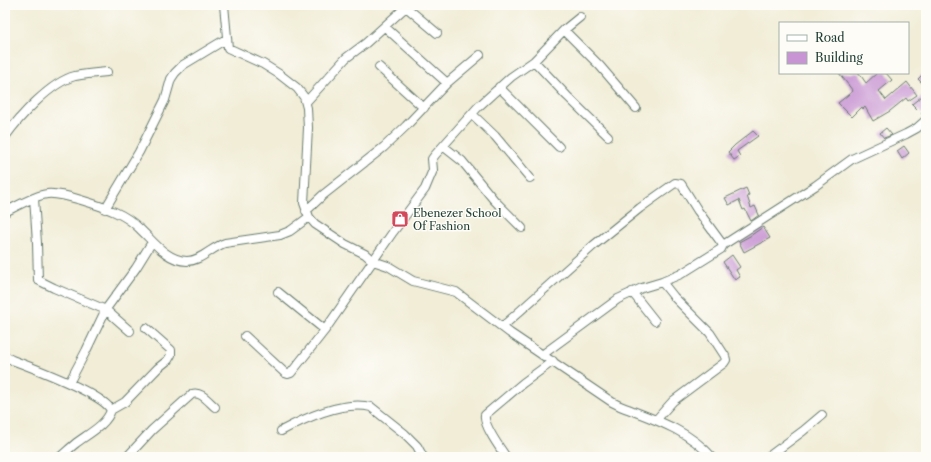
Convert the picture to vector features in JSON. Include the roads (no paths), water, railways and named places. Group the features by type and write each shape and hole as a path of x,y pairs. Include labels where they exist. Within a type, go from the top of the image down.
{"street":[{"path":"224,5 228,48 263,64 279,74 296,88 306,102 308,128 304,203 308,214 315,224 345,244 365,254 373,261 388,266 413,282 456,292 542,355 620,406 673,428 705,449 712,457"},
{"path":"306,102 346,58 366,43 407,6 437,33"},
{"path":"245,336 288,374 291,373 324,330 425,189 433,170 432,159 472,114 499,87 534,61 564,30 580,17"},
{"path":"384,27 447,82"},
{"path":"564,30 600,66 636,108"},
{"path":"105,209 139,152 165,100 171,79 175,73 183,65 226,39"},
{"path":"5,212 40,195 52,194 64,196 115,212 128,219 169,256 183,261 201,257 224,242 280,235 290,231 308,214 323,195 384,146 424,108 447,82 480,55"},
{"path":"534,61 566,96 608,136"},
{"path":"379,66 424,108"},
{"path":"5,137 8,125 51,89 75,76 107,72"},
{"path":"499,87 558,147"},
{"path":"472,114 495,136 530,178"},
{"path":"542,355 618,299 642,288 681,274 700,263 720,249 723,245 815,186 852,159 906,134 917,128 926,120"},
{"path":"443,146 462,162 494,200 522,228"},
{"path":"502,326 594,245 675,182 680,184 723,245"},
{"path":"34,198 38,280 106,310 130,331"},
{"path":"69,383 106,310 136,268 152,242"},
{"path":"656,420 673,401 726,360 710,333 662,282"},
{"path":"278,292 324,330"},
{"path":"632,292 655,321"},
{"path":"60,457 100,425 111,410 125,402 158,368 168,360 171,355 171,350 146,328"},
{"path":"5,356 69,383 110,406 111,410"},
{"path":"506,457 498,446 486,422 485,415 523,383 553,362"},
{"path":"127,457 152,430 192,394 196,393 200,395 215,407"},
{"path":"281,432 298,422 329,411 365,405 371,407 405,434 417,446 423,457"},
{"path":"768,457 822,415"}],"place":[{"name":"Ebenezer School Of Fashion","path":"400,219"}]}
